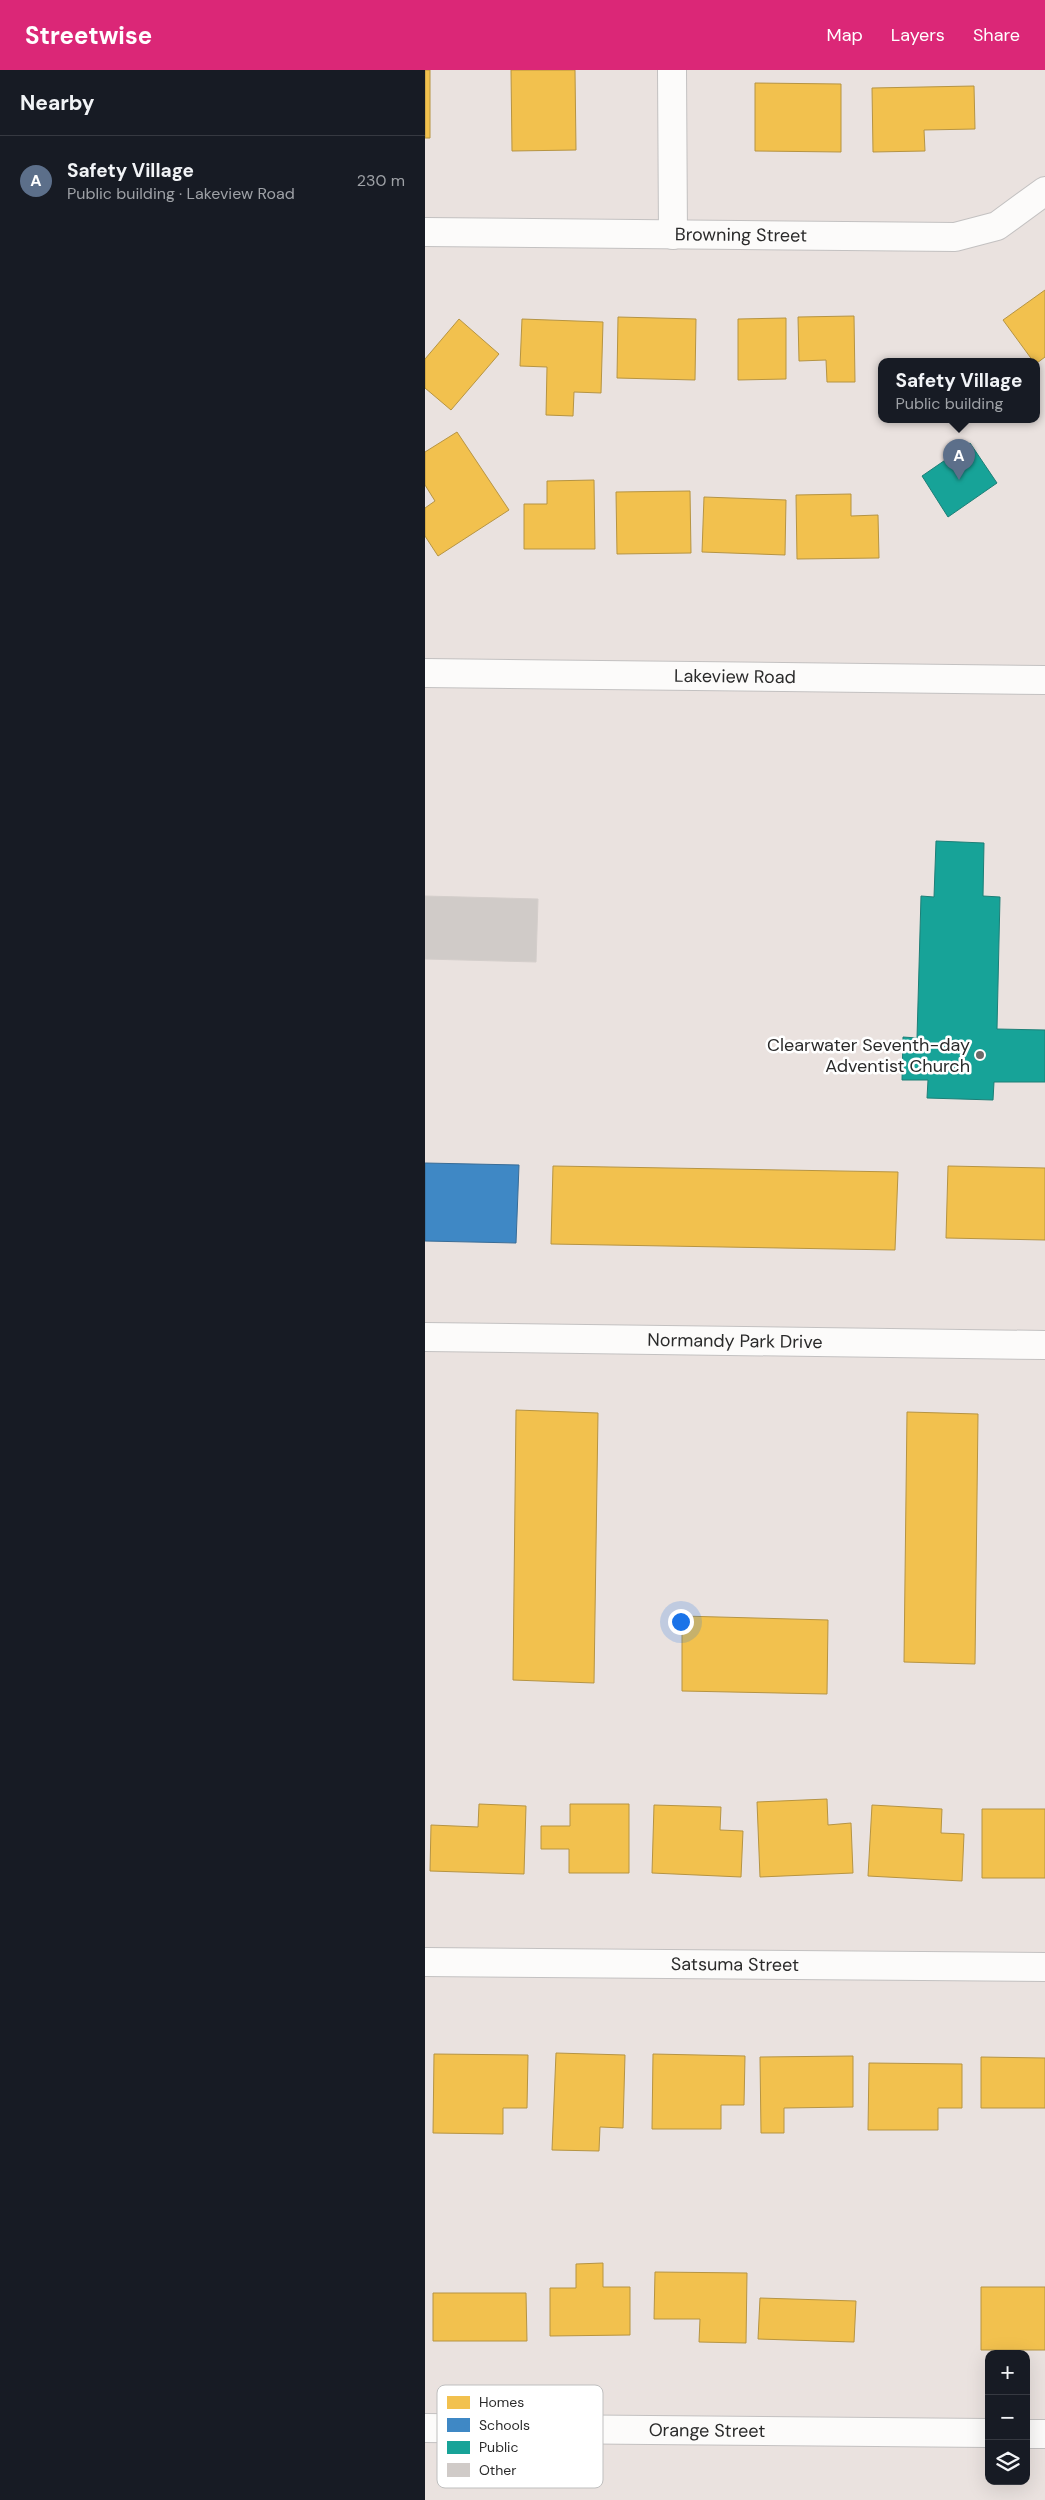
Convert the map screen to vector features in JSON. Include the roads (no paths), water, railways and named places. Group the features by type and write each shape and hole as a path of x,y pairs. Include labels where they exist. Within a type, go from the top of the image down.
{"street":[{"path":"672,70 673,235"},
{"name":"Browning Street","path":"425,232 955,236 997,226 1045,191"},
{"name":"Lakeview Road","path":"425,673 1045,680"},
{"name":"Normandy Park Drive","path":"425,1336 1045,1345"},
{"name":"Satsuma Street","path":"425,1962 1045,1967"},
{"name":"Orange Street","path":"603,2430 985,2433"},
{"path":"1030,2434 1045,2434"}],"place":[{"name":"Safety Village","path":"959,480"},
{"name":"Clearwater Seventh-day Adventist Church","path":"980,1055"}]}
